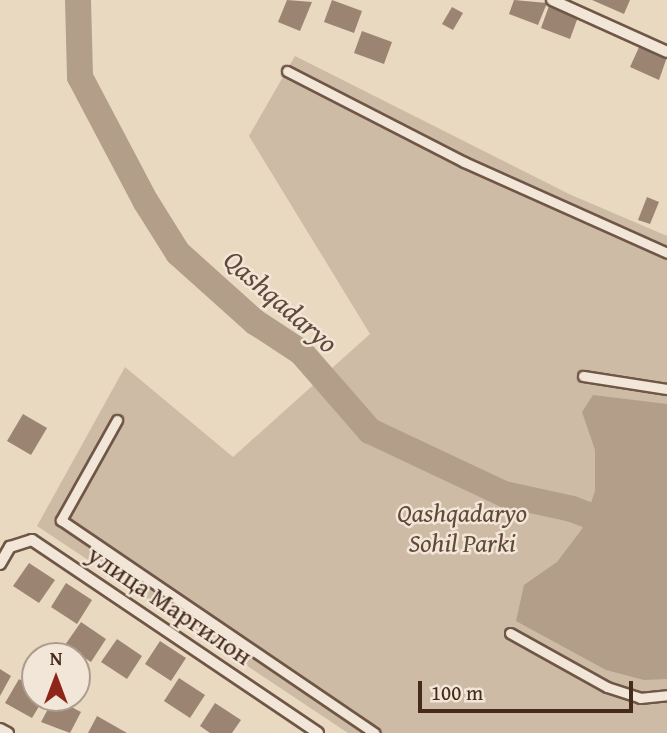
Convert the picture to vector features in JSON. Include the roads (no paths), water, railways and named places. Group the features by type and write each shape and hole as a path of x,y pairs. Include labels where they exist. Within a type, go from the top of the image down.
{"street":[{"path":"552,0 667,52"},
{"path":"287,71 464,162 667,253"},
{"path":"583,376 667,389"},
{"path":"117,419 61,520 375,733"},
{"name":"улица Маргилон","path":"0,564 10,547 32,540 318,733"},
{"path":"510,632 607,687 640,698 667,695"},
{"path":"0,729 8,733"}],"waterway":[{"name":"Qashqadaryo","path":"78,0 80,77 146,202 178,253 255,322 301,352 370,431 504,494 572,509 667,545"}],"park label":[{"name":"Qashqadaryo Sohil Parki","path":"462,528"}]}
